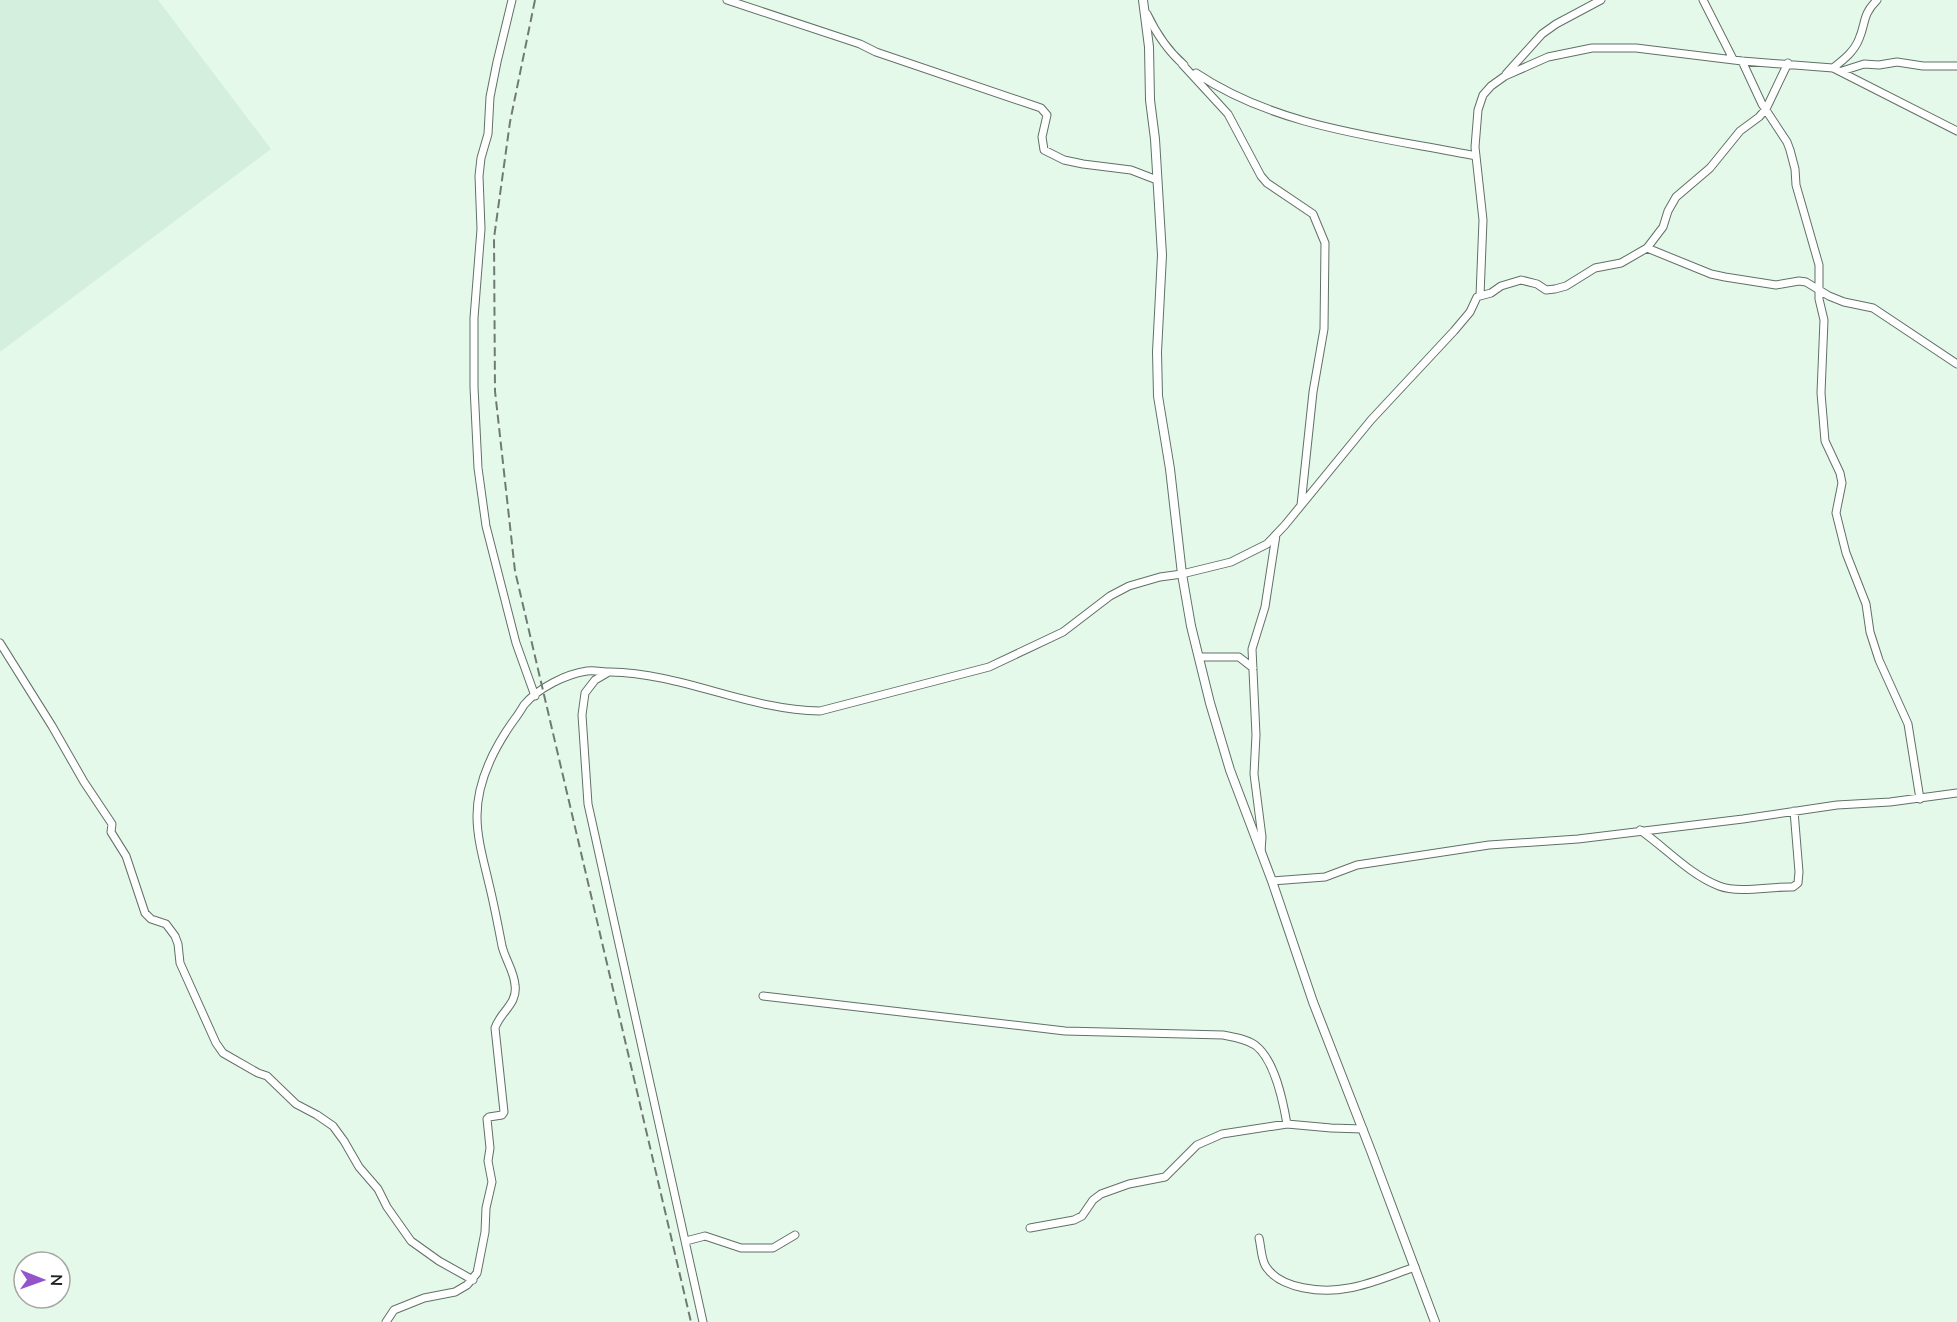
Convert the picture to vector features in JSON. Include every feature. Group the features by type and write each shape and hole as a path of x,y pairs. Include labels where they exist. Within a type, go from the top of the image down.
{"street":[{"path":"512,0 490,97 488,134 481,158 479,176 481,229 474,318 474,387 478,468 486,526 516,643 535,696"},
{"path":"727,0 1041,108 1047,115 1042,137 1044,150 1064,159 1083,164 1131,170 1157,180"},
{"path":"1505,76 1542,34 1601,0"},
{"path":"1703,0 1733,59"},
{"path":"1833,68 1856,46 1865,17 1877,0"},
{"path":"1144,4 1149,47 1150,100 1162,255 1157,352 1158,396 1174,498 1182,574 1199,657 1223,748 1248,821 1272,881 1313,1002 1435,1322"},
{"path":"1144,4 1154,29 1169,50 1228,114 1261,176 1267,183 1313,214 1325,243 1324,329 1313,392 1301,506"},
{"path":"1480,296 1483,220 1476,156 1478,110 1483,95 1491,86 1505,76 1548,57 1592,48 1636,48 1742,61 1833,68 1957,130"},
{"path":"1742,61 1790,150 1796,184 1819,265 1820,307 1824,320 1821,393 1825,441 1840,473 1842,483 1836,513 1846,553 1866,604 1870,632 1879,660 1908,724 1920,799"},
{"path":"1842,71 1864,64 1879,65 1897,62 1923,66 1957,66"},
{"path":"386,1322 394,1310 424,1298 455,1292 473,1280 477,1273 492,1182 488,1161 490,1148 487,1119 504,1112 495,1028 497,1020 512,1003 516,984 502,948 481,852 477,816 481,789 490,759 525,703 563,677 588,671 628,672 657,676 781,707 820,711 989,667 1063,632 1110,596 1129,586 1224,564 1244,556 1267,544 1276,535 1371,420 1454,332 1470,312 1477,297 1521,280 1537,284 1546,290 1566,286 1595,268 1621,263 1647,248 1663,227 1676,197 1710,168 1740,131 1766,109 1788,63"},
{"path":"1182,64 1220,87 1259,106 1294,119 1328,128 1476,156"},
{"path":"1647,248 1711,274 1776,285 1806,282 1844,302 1873,308 1957,364"},
{"path":"1261,852 1262,837 1254,774 1256,735 1253,640 1265,607 1276,535"},
{"path":"0,643 112,824 111,832 126,856 145,913 151,919 166,924 175,936 180,963 216,1043 223,1053 267,1076 296,1104 333,1126 360,1167 378,1189 387,1207 411,1241 439,1261 473,1280"},
{"path":"1199,657 1239,657 1253,668"},
{"path":"610,672 595,680 585,693 582,716 588,804 703,1322"},
{"path":"1272,881 1325,877 1357,865 1489,845 1578,839 1837,805 1920,799 1957,793"},
{"path":"1640,830 1698,874 1720,886 1752,889 1793,887 1798,883 1799,872 1794,811"},
{"path":"763,996 1065,1031 1223,1035 1241,1039 1256,1046 1270,1068 1281,1091 1287,1124"},
{"path":"1030,1228 1074,1220 1082,1216 1093,1200 1101,1194 1129,1184 1165,1177 1206,1139 1244,1130 1287,1124 1363,1129"},
{"path":"686,1240 705,1236 741,1248 773,1248 795,1235"},
{"path":"1259,1238 1264,1263 1269,1271 1276,1278 1290,1285 1319,1289 1348,1288 1415,1267"}],"shaded area":[{"path":"0,0 158,0 271,149 0,352"}],"railway":[{"path":"535,0 510,122 494,238 495,391 515,571 691,1322"}]}
